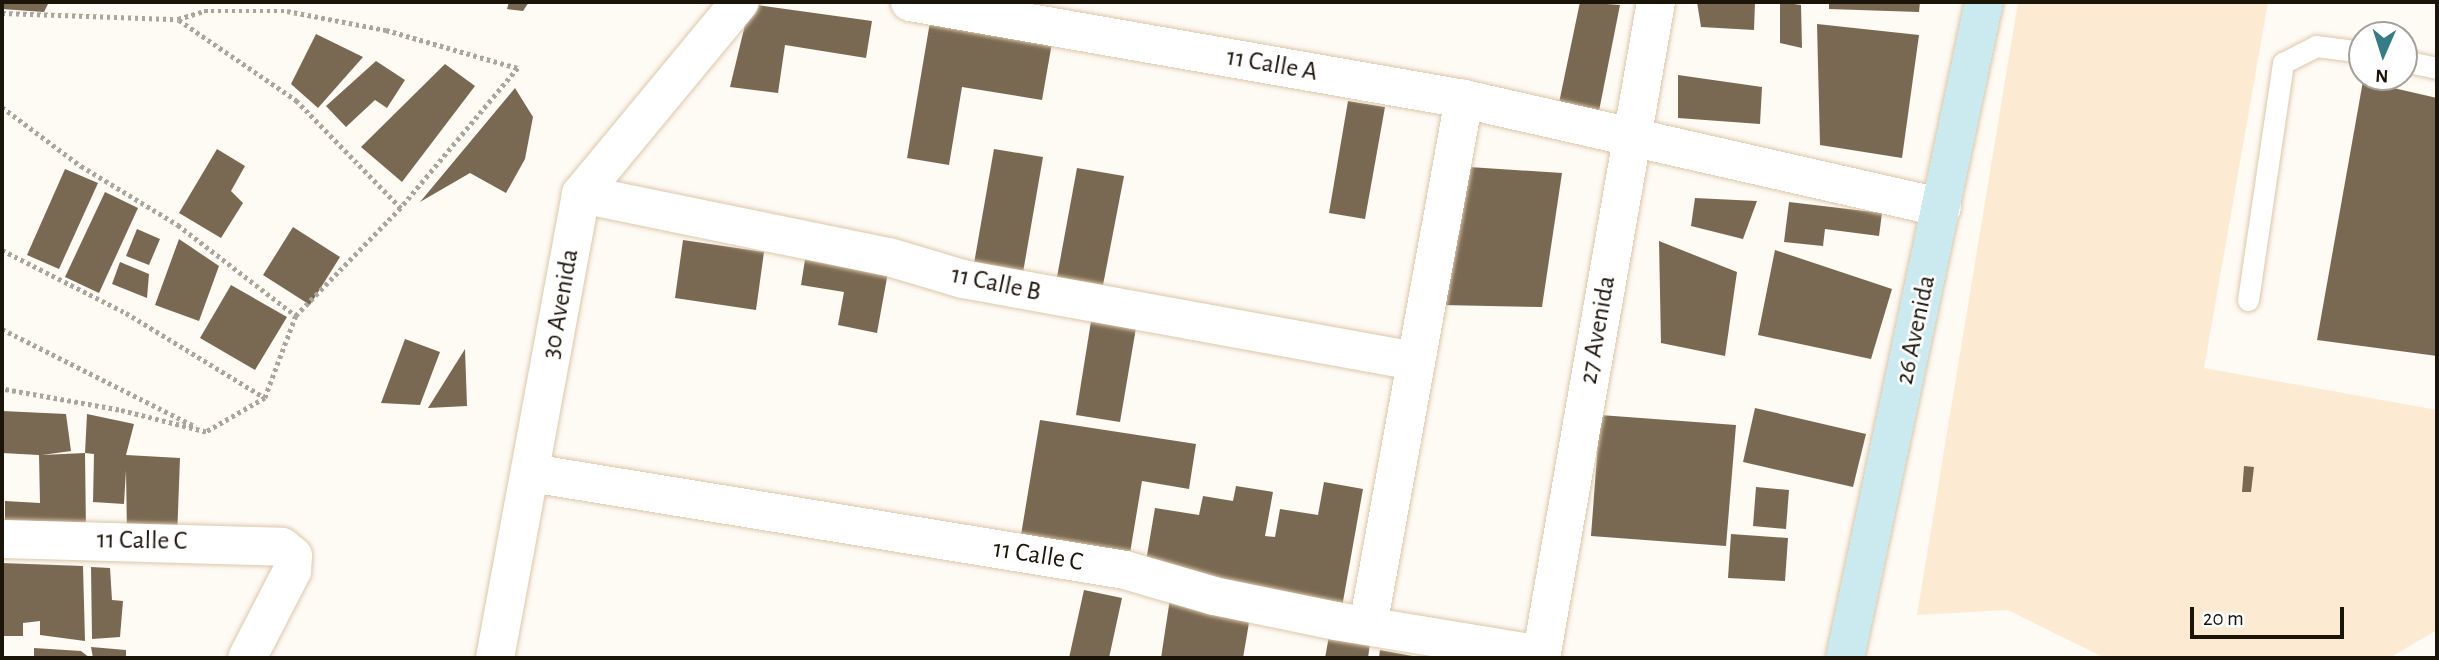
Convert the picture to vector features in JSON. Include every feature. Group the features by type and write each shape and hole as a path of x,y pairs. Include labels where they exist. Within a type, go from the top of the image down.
{"street":[{"name":"30 Avenida","path":"495,658 581,194 740,2"},
{"name":"11 Calle A","path":"910,2 1464,99 1633,135 1942,208"},
{"name":"27 Avenida","path":"1541,657 1656,2"},
{"name":"26 Avenida","path":"1845,658 1984,2"},
{"path":"1368,626 1413,361 1464,99"},
{"name":"11 Calle B","path":"581,194 889,257 963,279 1413,361"},
{"name":"11 Calle C","path":"531,473 1125,570 1214,596 1541,657"},
{"name":"11 Calle C","path":"2,539 282,547 293,556 292,571 247,658"}],"lane":[{"path":"2248,300 2283,64 2316,46 2348,50"},
{"path":"2418,64 2437,68"}],"path":[{"path":"2,13 178,19 204,11 287,11 386,30 518,68 401,208 296,316 265,398 206,432 118,410 2,389"},
{"path":"178,19 296,100 401,208"},
{"path":"2,107 80,166 178,225 296,316"},
{"path":"2,250 126,313 265,398"},
{"path":"2,329 206,432"}],"shaded area":[{"path":"2018,2 2268,2 2204,368 2437,410 2437,630 2389,658 2105,658 2008,610 1917,615"}],"building":[{"path":"2,2 49,2 44,12 2,9"},
{"path":"509,2 529,2 523,11 507,9"},
{"path":"1580,2 1620,5 1599,111 1559,103"},
{"path":"1697,2 1755,2 1754,30 1701,27"},
{"path":"1780,2 1801,5 1802,48 1780,43"},
{"path":"1829,2 1920,2 1919,12 1829,9"},
{"path":"750,4 872,21 866,58 785,45 778,93 730,87"},
{"path":"931,16 1053,37 1042,100 962,87 949,165 907,158"},
{"path":"1817,24 1919,35 1902,158 1820,145"},
{"path":"316,34 363,57 318,108 291,84"},
{"path":"376,61 405,80 387,108 375,100 346,127 326,106"},
{"path":"445,64 475,86 402,182 361,147"},
{"path":"1678,75 1762,87 1760,124 1678,118"},
{"path":"515,88 533,117 525,159 506,193 470,173 420,202"},
{"path":"2361,91 2407,91 2437,98 2437,356 2317,340"},
{"path":"1348,101 1385,107 1365,219 1329,213"},
{"path":"217,149 245,166 231,191 243,203 221,238 179,213"},
{"path":"994,149 1043,157 1021,284 972,275"},
{"path":"1469,167 1562,173 1542,307 1441,305"},
{"path":"1077,168 1124,176 1103,285 1057,277"},
{"path":"65,169 98,183 59,269 27,255"},
{"path":"105,192 138,208 99,293 65,277"},
{"path":"1695,198 1757,201 1743,239 1691,226"},
{"path":"1789,202 1882,213 1879,236 1825,229 1823,246 1784,242"},
{"path":"293,227 340,257 310,305 263,275"},
{"path":"137,229 160,239 149,265 126,256"},
{"path":"179,239 219,266 199,321 155,305"},
{"path":"683,240 764,252 756,310 675,298"},
{"path":"1659,241 1737,272 1725,356 1661,343"},
{"path":"807,247 890,261 877,333 838,325 844,292 801,285"},
{"path":"1775,250 1892,289 1871,359 1758,335"},
{"path":"120,262 149,274 147,298 112,284"},
{"path":"231,285 287,317 255,370 200,338"},
{"path":"1092,315 1137,322 1120,422 1076,415"},
{"path":"405,339 440,352 420,405 381,403"},
{"path":"465,349 467,406 428,408"},
{"path":"1755,408 1866,434 1853,487 1743,462"},
{"path":"2,411 66,414 71,451 42,455 85,453 86,532 5,532 5,501 40,503 39,455 2,453"},
{"path":"87,414 134,424 126,455 180,458 177,538 127,535 126,470 124,504 93,502 94,454 85,453"},
{"path":"1600,415 1736,425 1726,546 1591,536"},
{"path":"1040,420 1196,444 1189,489 1142,481 1129,559 1020,541"},
{"path":"2244,466 2254,467 2251,492 2242,492"},
{"path":"1324,482 1363,489 1342,607 1144,573 1155,508 1199,515 1203,496 1233,501 1236,486 1273,492 1265,536 1275,537 1280,509 1318,515"},
{"path":"1756,487 1789,490 1786,529 1753,526"},
{"path":"1731,534 1788,538 1785,581 1728,578"},
{"path":"2,563 83,566 85,641 40,635 40,621 23,623 23,636 4,636"},
{"path":"91,567 110,568 112,600 123,601 120,637 92,639"},
{"path":"1084,590 1122,598 1109,658 1069,658"},
{"path":"1171,592 1252,605 1243,658 1161,658"},
{"path":"1329,636 1370,643 1368,658 1325,658"},
{"path":"91,647 126,650 126,658 93,658"},
{"path":"34,648 81,651 90,658 34,658"},
{"path":"1380,650 1418,657 1418,658 1379,658"}]}
